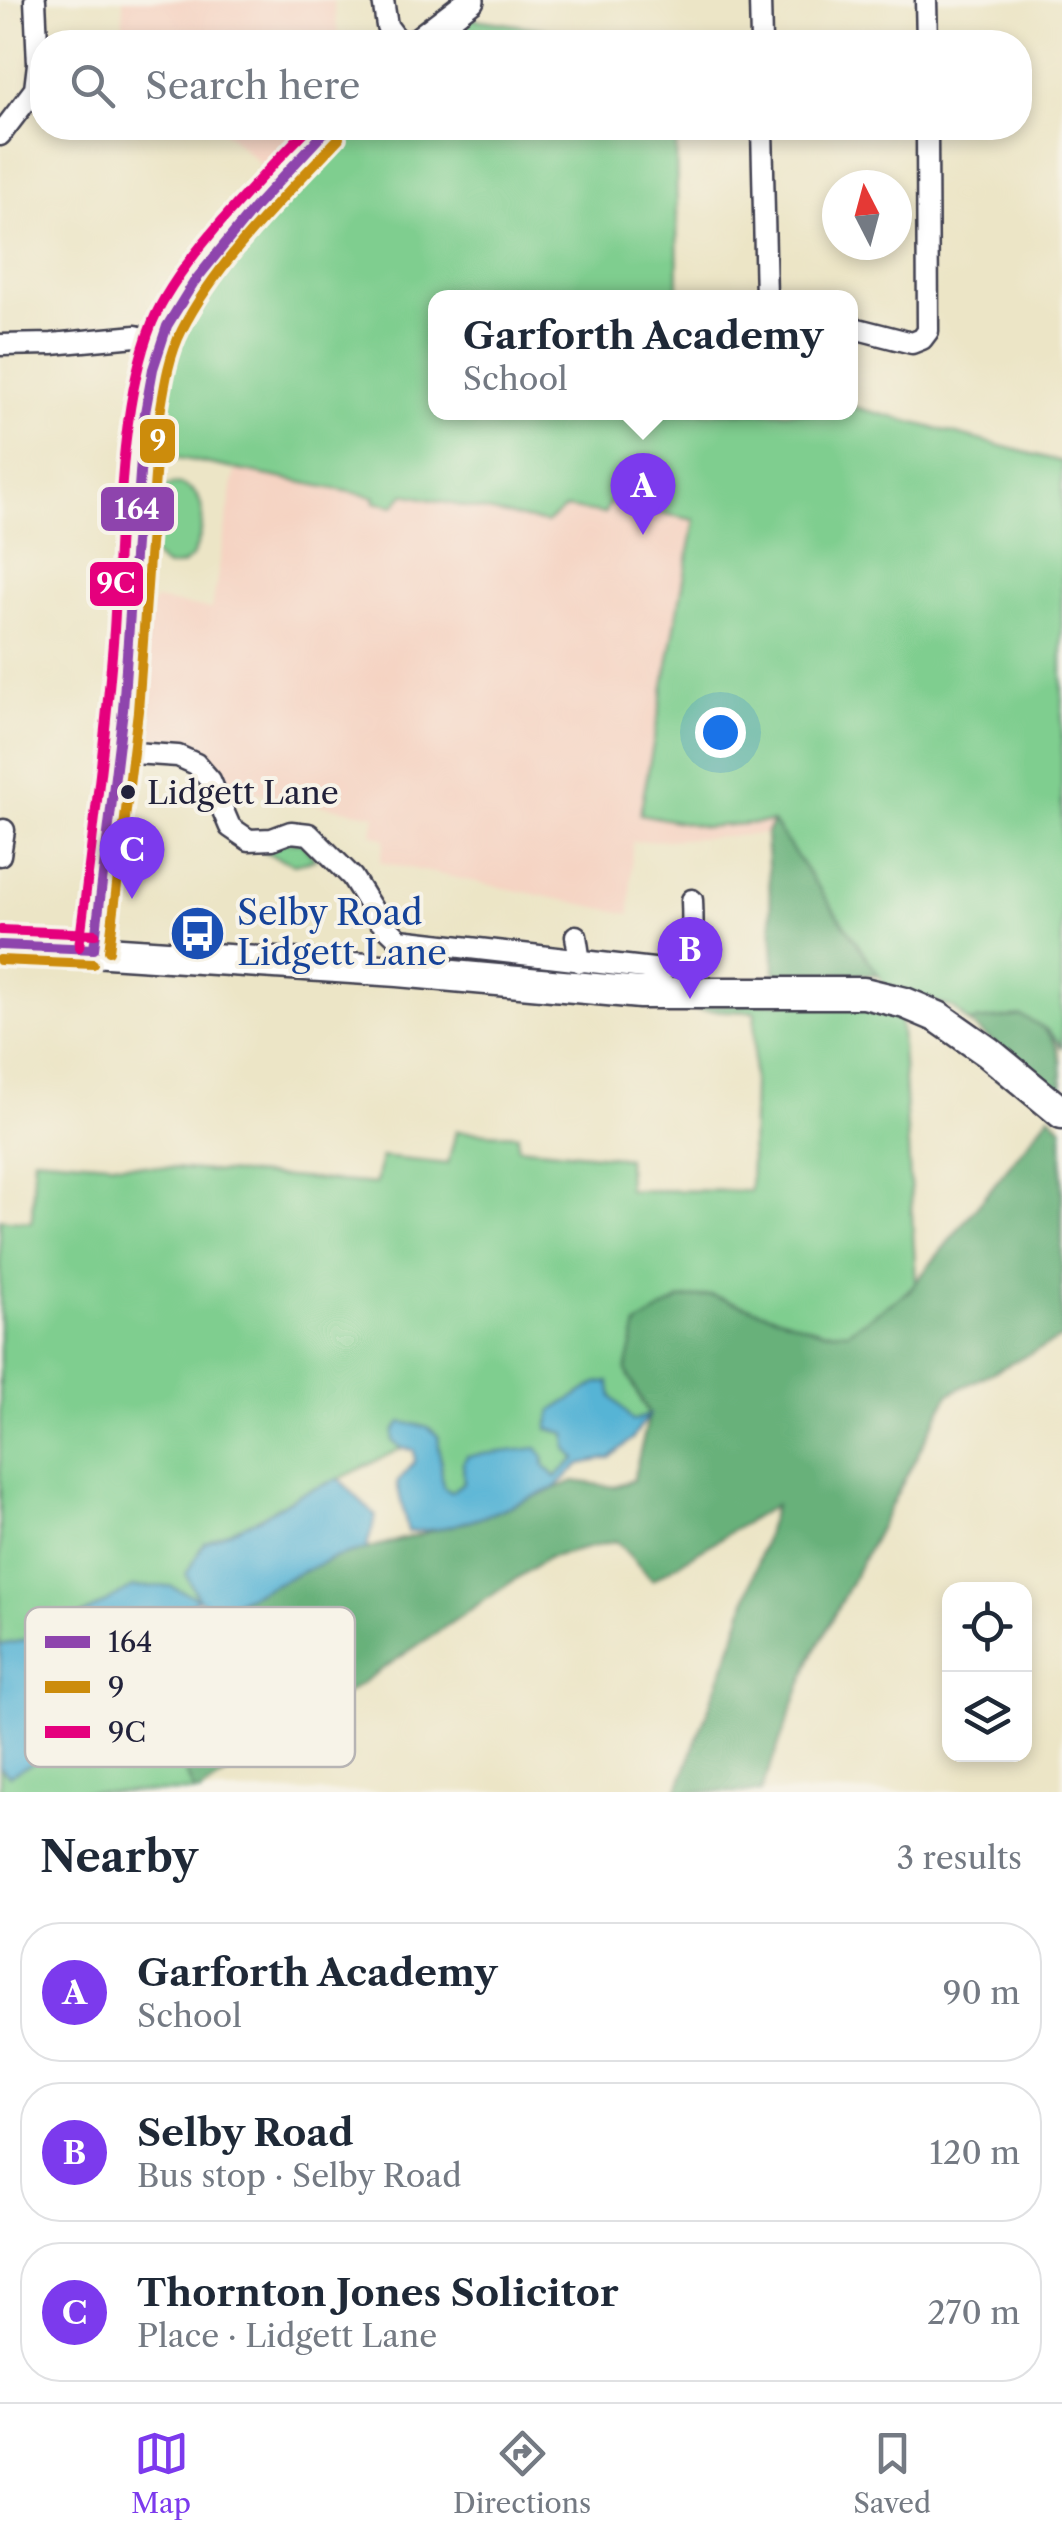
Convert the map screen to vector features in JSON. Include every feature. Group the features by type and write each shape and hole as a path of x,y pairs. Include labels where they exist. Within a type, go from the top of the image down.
{"highway":[{"path":"0,945 486,978 640,993 864,993 905,1003 938,1018 988,1052 1062,1113"}],"main road":[{"path":"432,30 471,0"},
{"path":"94,949 119,752 144,418 160,344 194,282 317,140"}],"street":[{"path":"35,0 36,30"},
{"path":"383,0 390,30"},
{"path":"760,0 761,30"},
{"path":"926,0 927,30"},
{"path":"0,136 30,95"},
{"path":"762,140 766,290"},
{"path":"858,329 907,341 922,339 928,326 927,140"},
{"path":"0,345 128,336 160,344"},
{"path":"119,752 178,756 196,764 210,780 230,827 248,840 272,840 290,832 309,834 352,877 380,920 400,940 650,970 674,966 683,959 693,938 692,900"},
{"path":"0,855 4,830"},
{"path":"576,936 580,962"}],"shaded area":[{"path":"123,0 333,0 337,30 123,30"},
{"path":"234,140 298,140 269,172"},
{"path":"336,140 676,140 678,290 428,290 428,420 858,420 858,408 1062,462 879,975 775,974 766,834 632,842 630,914 380,862 385,839 372,834 375,815 241,790 221,775 204,752 192,754 175,745 148,744 135,734 139,632 154,600 212,609 235,470 169,456 162,418 162,388 267,209 276,209"}],"green space":[{"path":"467,18 550,30 452,30"},
{"path":"336,140 676,140 678,290 428,290 428,420 858,420 858,408 1062,462 1062,1048 1044,1027 1033,1022 1008,1018 968,1022 954,1008 885,985 770,822 705,827 640,814 695,520 610,503 604,514 566,508 546,523 404,494 394,506 374,502 375,497 169,456 165,379 184,320 267,209 276,209"},
{"path":"174,484 195,493 202,523 192,557 182,565 168,567 152,553 147,520 159,489"},
{"path":"773,822 879,975 775,974 766,834"},
{"path":"284,842 302,842 315,860 294,864 265,853"},
{"path":"810,1001 900,1012 916,1282 873,1318 847,1332 835,1333 801,1326 712,1295 626,1370 649,1415 633,1421 612,1397 608,1382 597,1383 552,1411 548,1429 566,1433 576,1459 555,1477 544,1466 463,1463 464,1482 451,1492 443,1488 438,1436 393,1441 402,1448 300,1494 258,1519 199,1599 99,1607 25,1607 25,1640 0,1645 0,1219 32,1222 34,1157 376,1184 381,1157 448,1164 456,1131 518,1135 518,1147 627,1158 628,1190 750,1191 755,1012 652,1008"},
{"path":"1021,1016 1045,1030 1057,1047 1062,1098 968,1022"},
{"path":"1050,1115 1062,1128 1062,1338 949,1394 811,1659 761,1792 677,1792 733,1643 775,1505 652,1580 616,1541 547,1558 355,1687 355,1607 225,1607 333,1558 480,1518 574,1481 615,1487 633,1480 649,1415 626,1370 637,1325 680,1299 712,1295 821,1331 847,1332 908,1292"},
{"path":"25,1765 184,1767 194,1792 0,1792 0,1767 9,1775"},
{"path":"184,1767 237,1767 200,1792 194,1792"}],"water":[{"path":"609,1382 612,1397 633,1421 649,1415 632,1439 610,1458 580,1464 555,1488 480,1518 408,1532 397,1483 415,1461 414,1450 393,1441 401,1422 428,1427 438,1436 443,1487 451,1492 464,1482 463,1463 467,1456 537,1448 544,1457 544,1466 555,1477 576,1459 567,1449 566,1433 548,1429 552,1411 597,1383"},
{"path":"339,1479 376,1516 366,1549 333,1558 223,1607 207,1607 199,1599 188,1607 97,1607 133,1587 170,1586 198,1598 186,1574 204,1543 258,1519 300,1494"},
{"path":"25,1640 25,1767 9,1775 0,1767 0,1645"}],"transit line":[{"name":"9C","path":"79,947 111,670 127,433 141,357 152,323 181,273 222,221 297,140"},
{"name":"164","path":"94,949 123,710 144,418 153,369 167,326 194,282 317,140"},
{"name":"9","path":"109,951 138,711 159,420 170,362 182,330 214,278 337,140"},
{"name":"9C","path":"1,930 95,934"},
{"name":"164","path":"0,945 94,949"},
{"name":"9","path":"0,960 93,964"}],"place":[{"name":"Garforth Academy","path":"643,535"},
{"name":"Lidgett Lane","path":"128,792"},
{"name":"Thornton Jones Solicitor","path":"132,899"},
{"name":"Selby Road Lidgett Lane","path":"198,933"},
{"name":"Selby Road","path":"690,999"}]}
